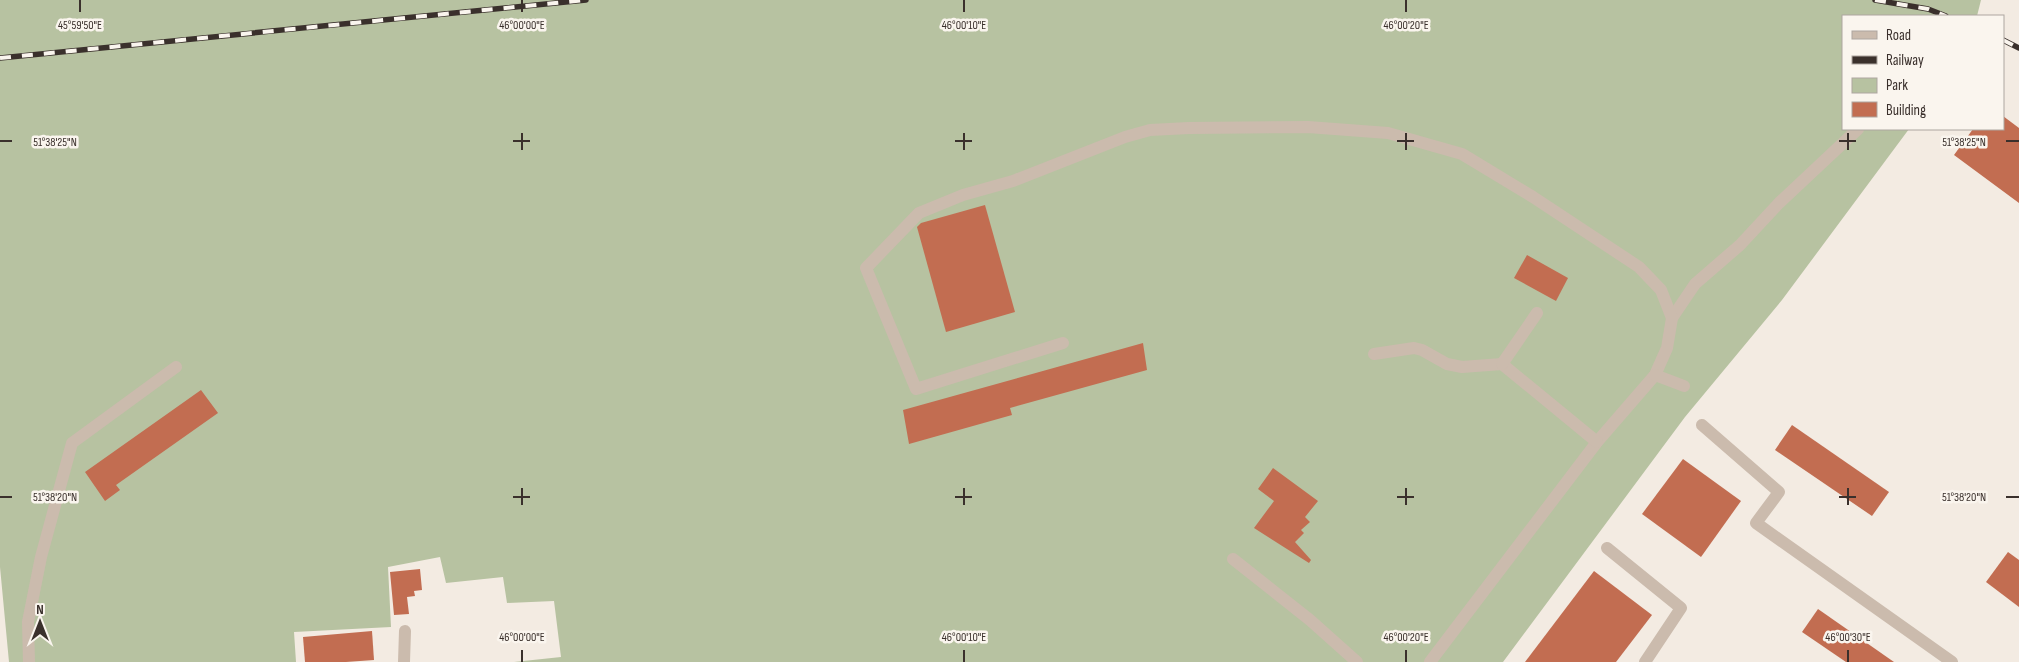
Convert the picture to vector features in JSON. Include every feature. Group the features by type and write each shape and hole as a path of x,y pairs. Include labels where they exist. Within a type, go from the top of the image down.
{"street":[{"path":"1063,343 916,389 866,268 920,213 963,195 1013,181 1125,137 1150,130 1308,127 1388,133 1462,154 1533,197 1639,267 1662,290 1672,318"},
{"path":"1430,662 1597,442 1655,375 1667,348 1672,318 1695,284 1740,245 1779,202 1857,130"},
{"path":"1502,364 1537,312"},
{"path":"1374,354 1414,348 1422,350 1447,364 1462,368 1502,364 1597,442"},
{"path":"30,662 28,622 41,557 72,443 176,368"},
{"path":"1655,375 1684,386"},
{"path":"1702,424 1779,492 1756,524 1952,662"},
{"path":"1607,548 1682,608 1645,662"},
{"path":"1233,559 1310,620 1357,662"},
{"path":"404,662 405,631"}],"green space":[{"path":"0,0 1981,0 1977,15 1842,15 1842,130 1908,130 1782,300 1685,417 1503,662 514,662 561,657 554,601 507,603 503,577 446,583 440,557 388,567 391,627 294,632 296,662 9,662 0,567"}],"building":[{"path":"2004,117 2019,128 2019,203 1954,155 1972,130 2004,130"},
{"path":"985,205 1015,312 946,332 917,227 921,223"},
{"path":"1527,255 1568,278 1556,301 1514,278"},
{"path":"1143,343 1147,370 1010,408 1012,415 909,444 903,410"},
{"path":"201,390 218,413 116,485 120,490 105,501 85,472"},
{"path":"1792,425 1889,492 1872,516 1775,450"},
{"path":"1683,459 1741,501 1701,557 1642,514"},
{"path":"1273,468 1318,501 1305,517 1310,522 1301,530 1304,533 1295,542 1311,560 1309,563 1254,528 1274,501 1258,489"},
{"path":"2008,552 2019,560 2019,607 1986,582"},
{"path":"420,569 422,590 414,591 415,596 407,597 409,614 394,615 390,572"},
{"path":"1594,571 1652,615 1616,662 1525,662"},
{"path":"1818,609 1894,662 1846,662 1802,632"},
{"path":"372,631 374,660 305,662 303,637"}],"railway":[{"path":"0,58 586,0"},
{"path":"1875,0 1928,9 1943,15"},
{"path":"2004,40 2019,48"}]}
